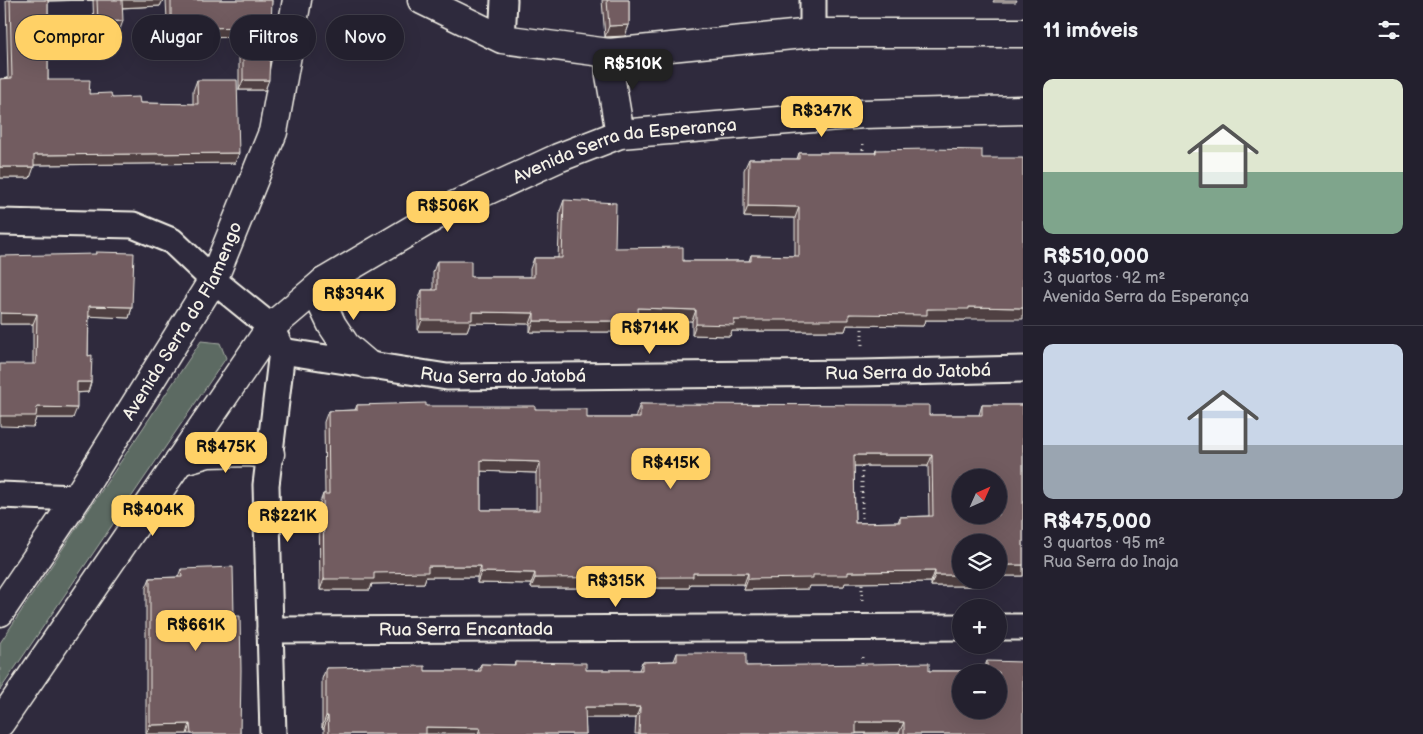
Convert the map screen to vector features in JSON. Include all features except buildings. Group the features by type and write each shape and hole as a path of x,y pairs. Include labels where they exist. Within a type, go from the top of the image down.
{"street":[{"name":"Avenida Serra do Flamengo","path":"0,612 77,498 213,280 274,132 297,0"},
{"path":"422,0 502,39 608,53 813,33 1023,33"},
{"path":"502,39 504,0"},
{"path":"813,0 813,33"},
{"path":"608,53 620,134"},
{"name":"Avenida Serra da Esperança","path":"276,339 324,282 449,208 558,158 620,134 863,114 1023,110"},
{"path":"0,222 133,225 172,241 276,339 270,454 266,485 273,734"},
{"path":"324,282 321,302 332,325 346,346 367,364"},
{"path":"0,723 179,461 276,339"},
{"name":"Rua Serra do Jatobá","path":"276,339 367,364 447,377 862,373 1023,369"},
{"path":"179,461 208,453 248,452 270,454"},
{"path":"0,495 77,498"},
{"name":"Rua Serra Encantada","path":"270,630 952,627"},
{"path":"1007,627 1023,627"}],"path":[{"path":"863,114 863,163"},
{"path":"862,313 862,373"},
{"path":"862,461 862,530"},
{"path":"862,578 862,676"}],"green space":[{"path":"201,341 220,343 226,358 0,690 0,643"}]}
